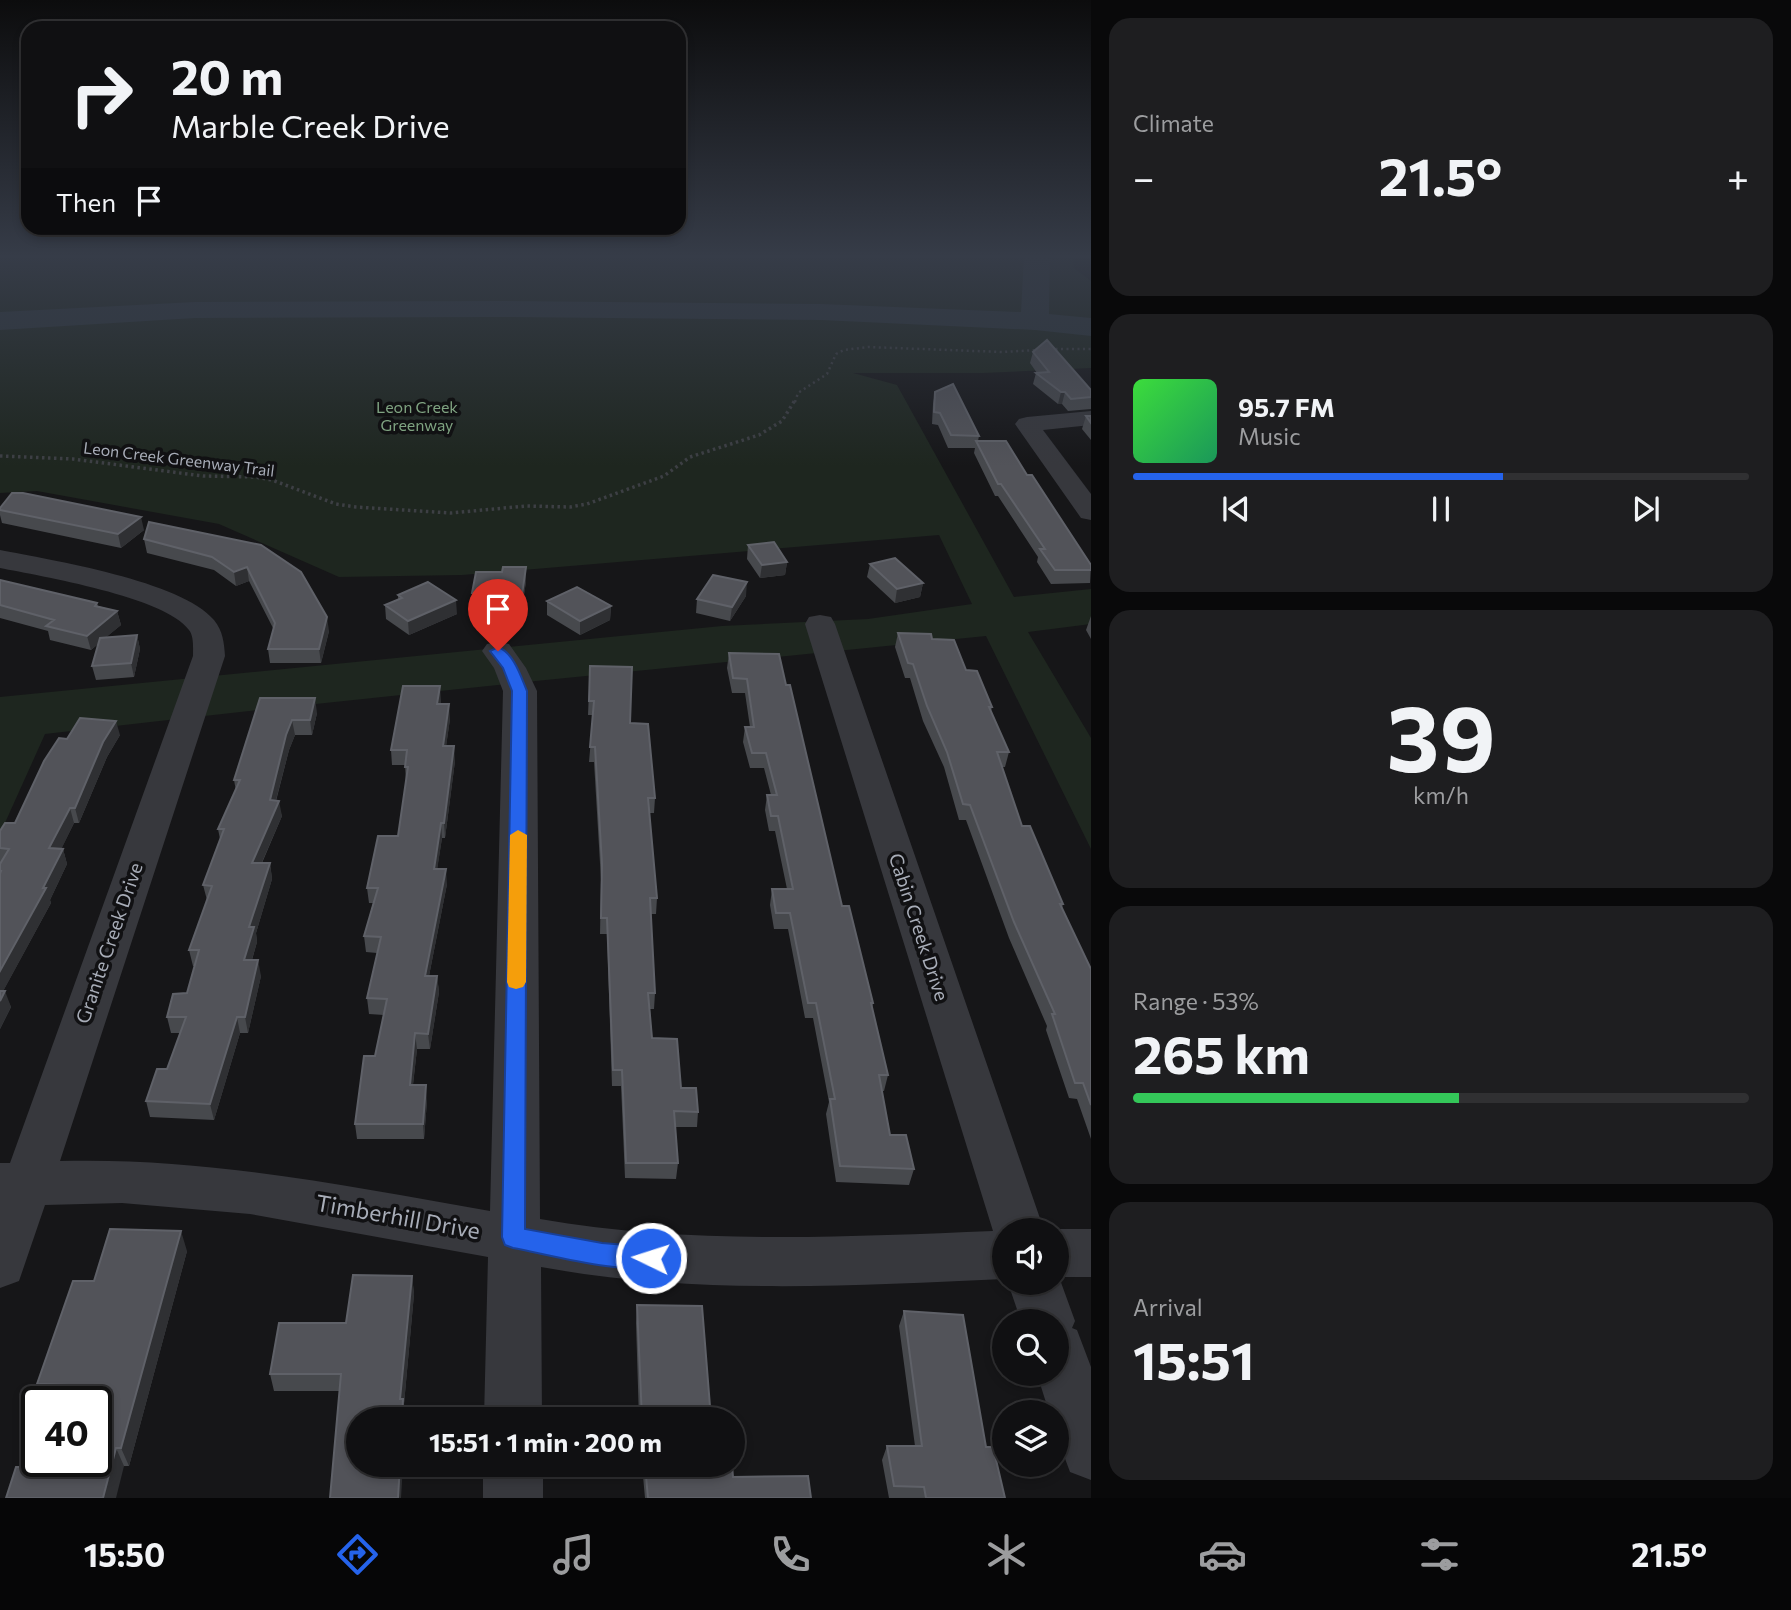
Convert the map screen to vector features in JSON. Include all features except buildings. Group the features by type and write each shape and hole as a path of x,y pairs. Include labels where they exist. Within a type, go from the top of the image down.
{"street":[{"path":"1091,418 1027,424 1091,512"},
{"name":"Granite Creek Drive","path":"0,559 110,584 166,601 201,623 208,636 209,656 13,1185 0,1264"},
{"name":"Cabin Creek Drive","path":"820,624 1014,1218"},
{"path":"498,651 510,668 520,691 513,1407"},
{"name":"Timberhill Drive","path":"13,1185 122,1181 250,1192 602,1254 699,1261 834,1262 992,1255"},
{"path":"1069,1253 1091,1253"},
{"path":"1069,1385 1091,1451"},
{"path":"513,1477 513,1498"}],"path":[{"name":"Leon Creek Greenway Trail","path":"0,456 73,459 202,476 255,477 272,480 336,504 356,508 451,513 505,508 570,507 587,504 664,477 690,457 746,441 778,425 793,407 798,393 822,381 832,367 836,354 844,350 868,347 1002,352 1091,349"}],"green space":[{"name":"Leon Creek Greenway","path":"0,326 1091,326 1091,368 983,373 853,373 897,385 1014,597 1091,589 1091,624 1028,632 1091,738 1091,849 986,636 397,695 45,734 0,834 0,697 722,626 868,619 972,604 939,535 462,575 339,577 219,524 37,491 0,493"}],"waterway":[{"path":"1081,326 1091,327"}],"slow traffic":[{"path":"516,982 518,835"}],"route":[{"path":"498,651 510,668 520,691 513,1237 602,1254 651,1258"}]}
